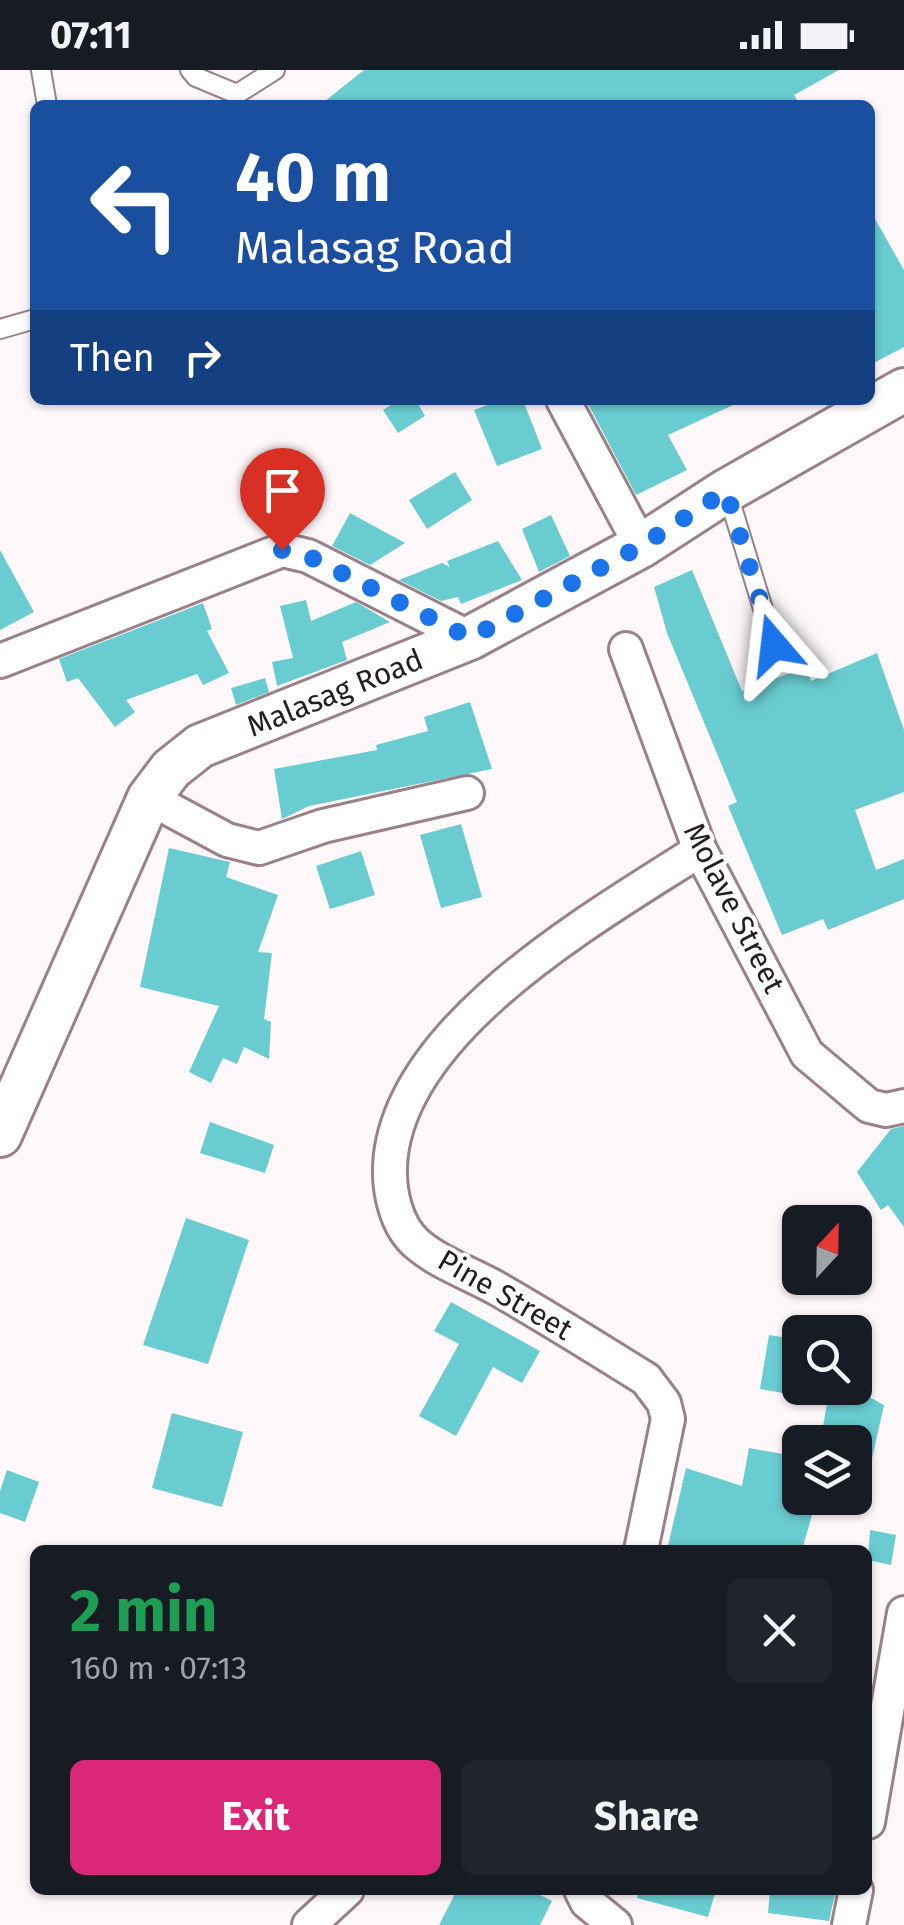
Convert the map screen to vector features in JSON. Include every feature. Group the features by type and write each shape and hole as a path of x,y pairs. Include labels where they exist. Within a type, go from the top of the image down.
{"street":[{"name":"Malasag Road","path":"0,1135 149,798 171,769 200,746 470,638 641,546 726,491 902,397"},
{"path":"566,405 641,546"},
{"path":"0,661 282,550 308,556 470,638"},
{"name":"Molave Street","path":"626,648 700,850 808,1054 869,1106 886,1110 904,1106"},
{"path":"149,798 227,840 259,848 323,826 467,793"},
{"name":"Pine Street","path":"643,1545 668,1418 664,1403 646,1379 415,1243 389,1188 390,1150 398,1118 414,1089 440,1052 479,1010 542,952 700,850"},
{"path":"872,1799 904,1613"},
{"path":"322,1921 343,1895"},
{"path":"584,1895 614,1925"},
{"path":"850,1925 855,1895"}],"lane":[{"path":"41,70 46,100"},
{"path":"190,70 196,77 237,94 275,70"},
{"path":"0,329 30,320"},
{"path":"726,491 774,645"}],"building":[{"path":"364,70 839,70 794,95 797,100 326,100"},
{"path":"875,219 904,270 904,347 875,362"},
{"path":"391,405 419,405 425,416 398,433 383,410"},
{"path":"488,405 525,405 542,449 497,466 474,410"},
{"path":"589,405 733,405 668,435 687,470 636,495"},
{"path":"455,472 472,500 427,529 409,500"},
{"path":"279,486 295,524 271,533 255,496"},
{"path":"350,513 405,543 370,565 332,546"},
{"path":"551,515 570,556 539,572 522,529"},
{"path":"498,541 522,580 461,604 458,597 441,601 399,580 442,563 450,567 447,561"},
{"path":"0,550 34,612 0,630"},
{"path":"692,570 742,691 807,667 811,681 877,653 904,730 904,792 855,810 876,870 904,859 904,899 828,930 823,919 782,935 728,806 737,802 667,633 654,587"},
{"path":"306,600 311,621 356,602 390,622 342,642 347,660 277,686 272,662 293,658 280,606"},
{"path":"203,603 212,629 207,631 229,673 203,685 197,674 126,700 135,712 115,727 78,678 67,682 59,659"},
{"path":"265,678 269,692 236,705 231,688"},
{"path":"470,702 492,769 309,806 282,819 274,769 377,750 376,745 428,731 424,717"},
{"path":"461,824 482,897 441,908 420,835"},
{"path":"169,848 230,862 226,877 278,895 258,952 272,953 264,1019 271,1022 269,1059 244,1047 237,1064 223,1058 211,1083 189,1072 219,1006 140,987"},
{"path":"361,851 375,895 330,909 316,866"},
{"path":"210,1122 274,1145 265,1173 200,1153"},
{"path":"904,1126 904,1227 888,1205 881,1210 857,1172 891,1129"},
{"path":"186,1218 249,1240 208,1364 143,1345"},
{"path":"451,1302 540,1351 522,1383 493,1367 456,1436 419,1416 459,1344 434,1331"},
{"path":"769,1335 782,1337 782,1393 760,1389"},
{"path":"872,1398 884,1405 872,1459 872,1425 823,1425 827,1405 872,1405"},
{"path":"172,1413 243,1432 222,1507 152,1488"},
{"path":"749,1448 782,1454 782,1515 812,1515 803,1545 668,1545 686,1468 742,1486"},
{"path":"7,1470 39,1482 25,1522 0,1513 0,1491"},
{"path":"870,1530 896,1535 891,1565 872,1561"},
{"path":"454,1895 540,1895 552,1901 540,1925 439,1925"},
{"path":"637,1895 715,1895 708,1917"},
{"path":"770,1895 835,1895 829,1921 768,1913"}],"route":[{"path":"282,550 308,556 470,638 641,546 726,491 774,645"}]}
